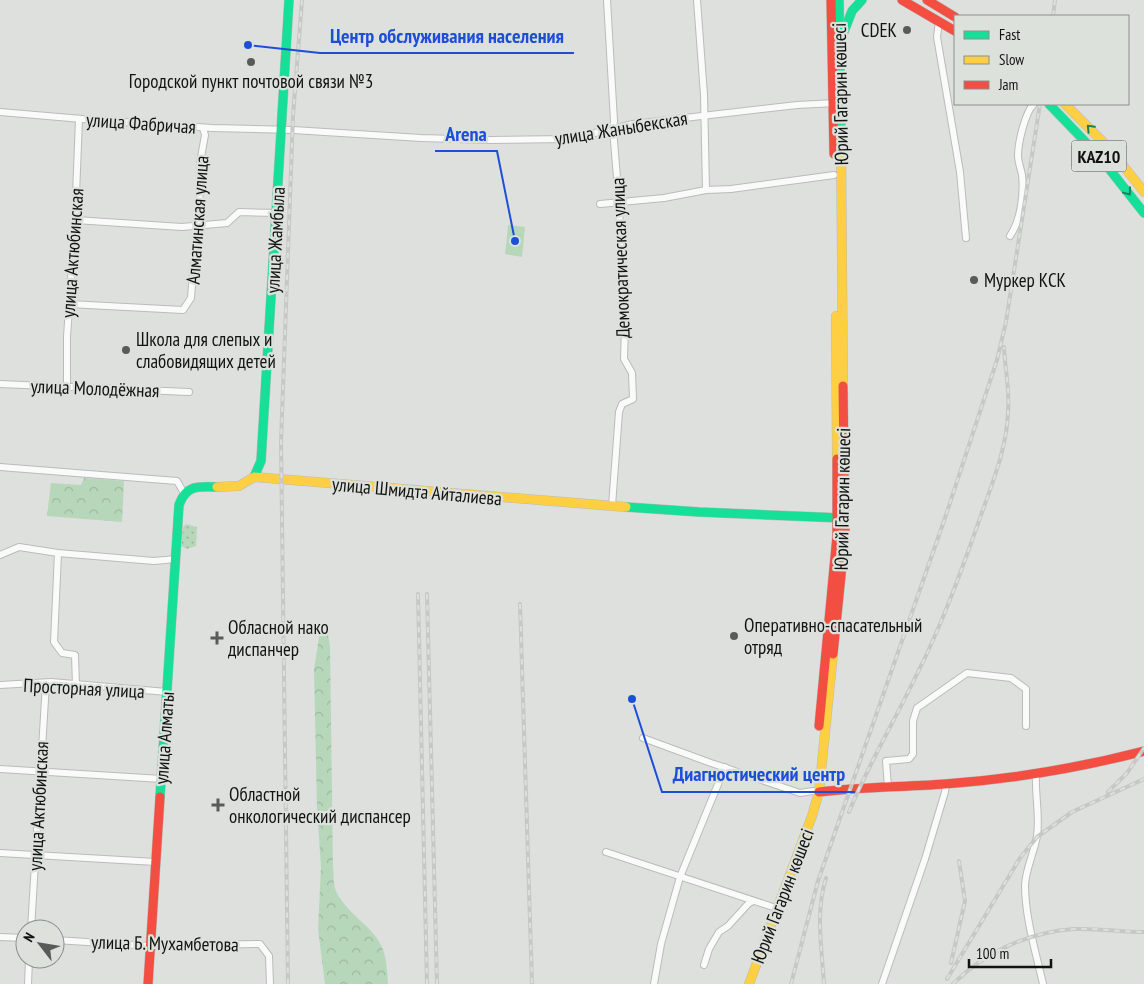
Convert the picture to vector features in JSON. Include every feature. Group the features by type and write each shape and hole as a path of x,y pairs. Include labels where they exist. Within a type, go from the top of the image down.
{"main road":[{"name":"улица Жамбыла","path":"254,477 261,461 289,0"},
{"path":"823,0 827,35 832,53"},
{"name":"Юрий Гагарин көшесі","path":"831,0 832,53 836,102 841,518"},
{"name":"Юрий Гагарин көшесі","path":"749,984 807,830 816,791 845,536 841,518 834,175 840,44 839,0"},
{"path":"840,44 848,15 862,0"},
{"path":"902,0 954,30"},
{"path":"927,0 954,16"},
{"name":"KAZ10","path":"1049,105 1075,130 1118,178 1144,213"},
{"name":"KAZ10","path":"1066,105 1110,149 1144,192"},
{"name":"улица Шмидта Айталиева","path":"184,493 198,486 240,486 254,477 612,506 841,518"},
{"name":"улица Алматы","path":"148,984 179,505 184,493"},
{"path":"816,791 946,784 1036,775 1144,751"},
{"name":"Юрий Гагарин көшесі","path":"742,984 816,791"}],"street":[{"name":"Демократическая улица","path":"607,0 625,326 624,359 632,373 633,399 622,404 619,412 612,506"},
{"path":"697,0 704,116 706,190"},
{"path":"939,21 937,37 960,172 966,238"},
{"name":"улица Жаныбекская","path":"281,130 421,138 490,140 569,139 633,124 836,102"},
{"path":"1010,236 1019,211 1023,186 1018,157 1026,117 1029,108 1033,105"},
{"name":"улица Фабричая","path":"0,112 203,128 281,130"},
{"name":"улица Актюбинская","path":"66,387 79,119"},
{"name":"Алматинская улица","path":"69,304 183,310 191,298 199,226 200,163 205,135 203,128"},
{"path":"600,204 664,198 706,190 834,175"},
{"path":"75,220 182,227 227,223 239,212 276,213"},
{"name":"улица Молодёжная","path":"0,384 189,392"},
{"path":"0,467 177,481 184,493"},
{"path":"0,556 18,547 58,553 154,561 176,559"},
{"path":"58,553 54,642 62,653 75,655 76,686"},
{"path":"888,787 886,761 909,759 913,754 913,721 917,708 967,673 1012,678 1019,682 1026,689 1026,726"},
{"name":"улица Актюбинская","path":"32,919 46,683"},
{"name":"Просторная улица","path":"0,685 46,683 167,692"},
{"path":"643,738 725,768 800,792 816,791"},
{"path":"654,984 661,944 680,877 725,768"},
{"path":"0,769 162,779"},
{"path":"1036,775 1039,818 1036,842 1027,866 1025,886 1028,912 1043,984"},
{"path":"882,984 925,860 946,784"},
{"path":"606,852 773,907"},
{"path":"0,853 156,862"},
{"path":"704,965 709,948 719,932 728,926 753,901"},
{"path":"0,936 15,937"},
{"name":"улица Б. Мухамбетова","path":"65,941 151,946 260,944 269,956 270,984"},
{"path":"28,984 29,969"}],"green space":[{"path":"508,225 525,227 522,257 505,254"},
{"path":"84,478 124,481 122,522 47,516 51,483 81,485"},
{"path":"186,524 197,527 196,546 187,549 181,546 183,527"},
{"path":"326,622 330,646 334,885 340,899 371,931 381,945 386,959 388,984 325,984 318,929 321,867 317,808 314,669 320,631"}],"railway":[{"path":"288,984 281,442 293,116 302,0"},
{"path":"1053,15 1055,0"},
{"path":"791,984 818,881 945,518 997,360 1006,322 1040,105"},
{"path":"849,812 864,777 908,693 943,618 994,479 1007,425 1008,396 1004,347"},
{"path":"418,594 427,984"},
{"path":"427,594 437,984"},
{"path":"520,604 532,984"},
{"path":"1108,792 1127,773 1144,748"},
{"path":"947,979 1020,858 1037,837 1072,812 1144,779"},
{"path":"951,963 965,901 959,861"},
{"path":"824,984 820,918 826,878"},
{"path":"953,984 993,953 1024,939 1041,934 1074,929 1144,932"}],"traffic: fast":[{"path":"254,477 261,461 289,0"},
{"path":"839,0 841,139"},
{"path":"843,34 852,11 862,0"},
{"path":"1050,105 1099,156 1144,213"},
{"path":"160,797 179,505 189,490 198,487 217,487"},
{"path":"626,507 842,518"}],"traffic: slow":[{"path":"1066,105 1110,149 1144,192"},
{"path":"841,139 843,386"},
{"path":"836,316 837,459"},
{"path":"217,487 239,486 254,477 626,507"},
{"path":"749,984 812,816 819,792 833,654"}],"traffic: jam":[{"path":"831,0 834,154"},
{"path":"902,0 954,30"},
{"path":"927,0 954,16"},
{"path":"833,654 845,536 843,386"},
{"path":"819,726 837,536 837,459"},
{"path":"819,792 995,779 1070,768 1144,751"},
{"path":"148,984 160,797"}],"place":[{"name":"CDEK","path":"907,30"},
{"name":"Центр обслуживания наcеления","path":"248,45"},
{"name":"Городской пункт почтовой связи №3","path":"251,62"},
{"name":"Arena","path":"515,241"},
{"name":"Муркер КСК","path":"974,280"},
{"name":"Школа для слепых и слабовидящих детей","path":"126,350"},
{"name":"Оперативно-спасательный отряд","path":"734,636"},
{"name":"Обласной нако диспанчер","path":"217,638"},
{"name":"Диагностический центр","path":"632,699"},
{"name":"Областной онкологический диспансер","path":"218,805"}]}
